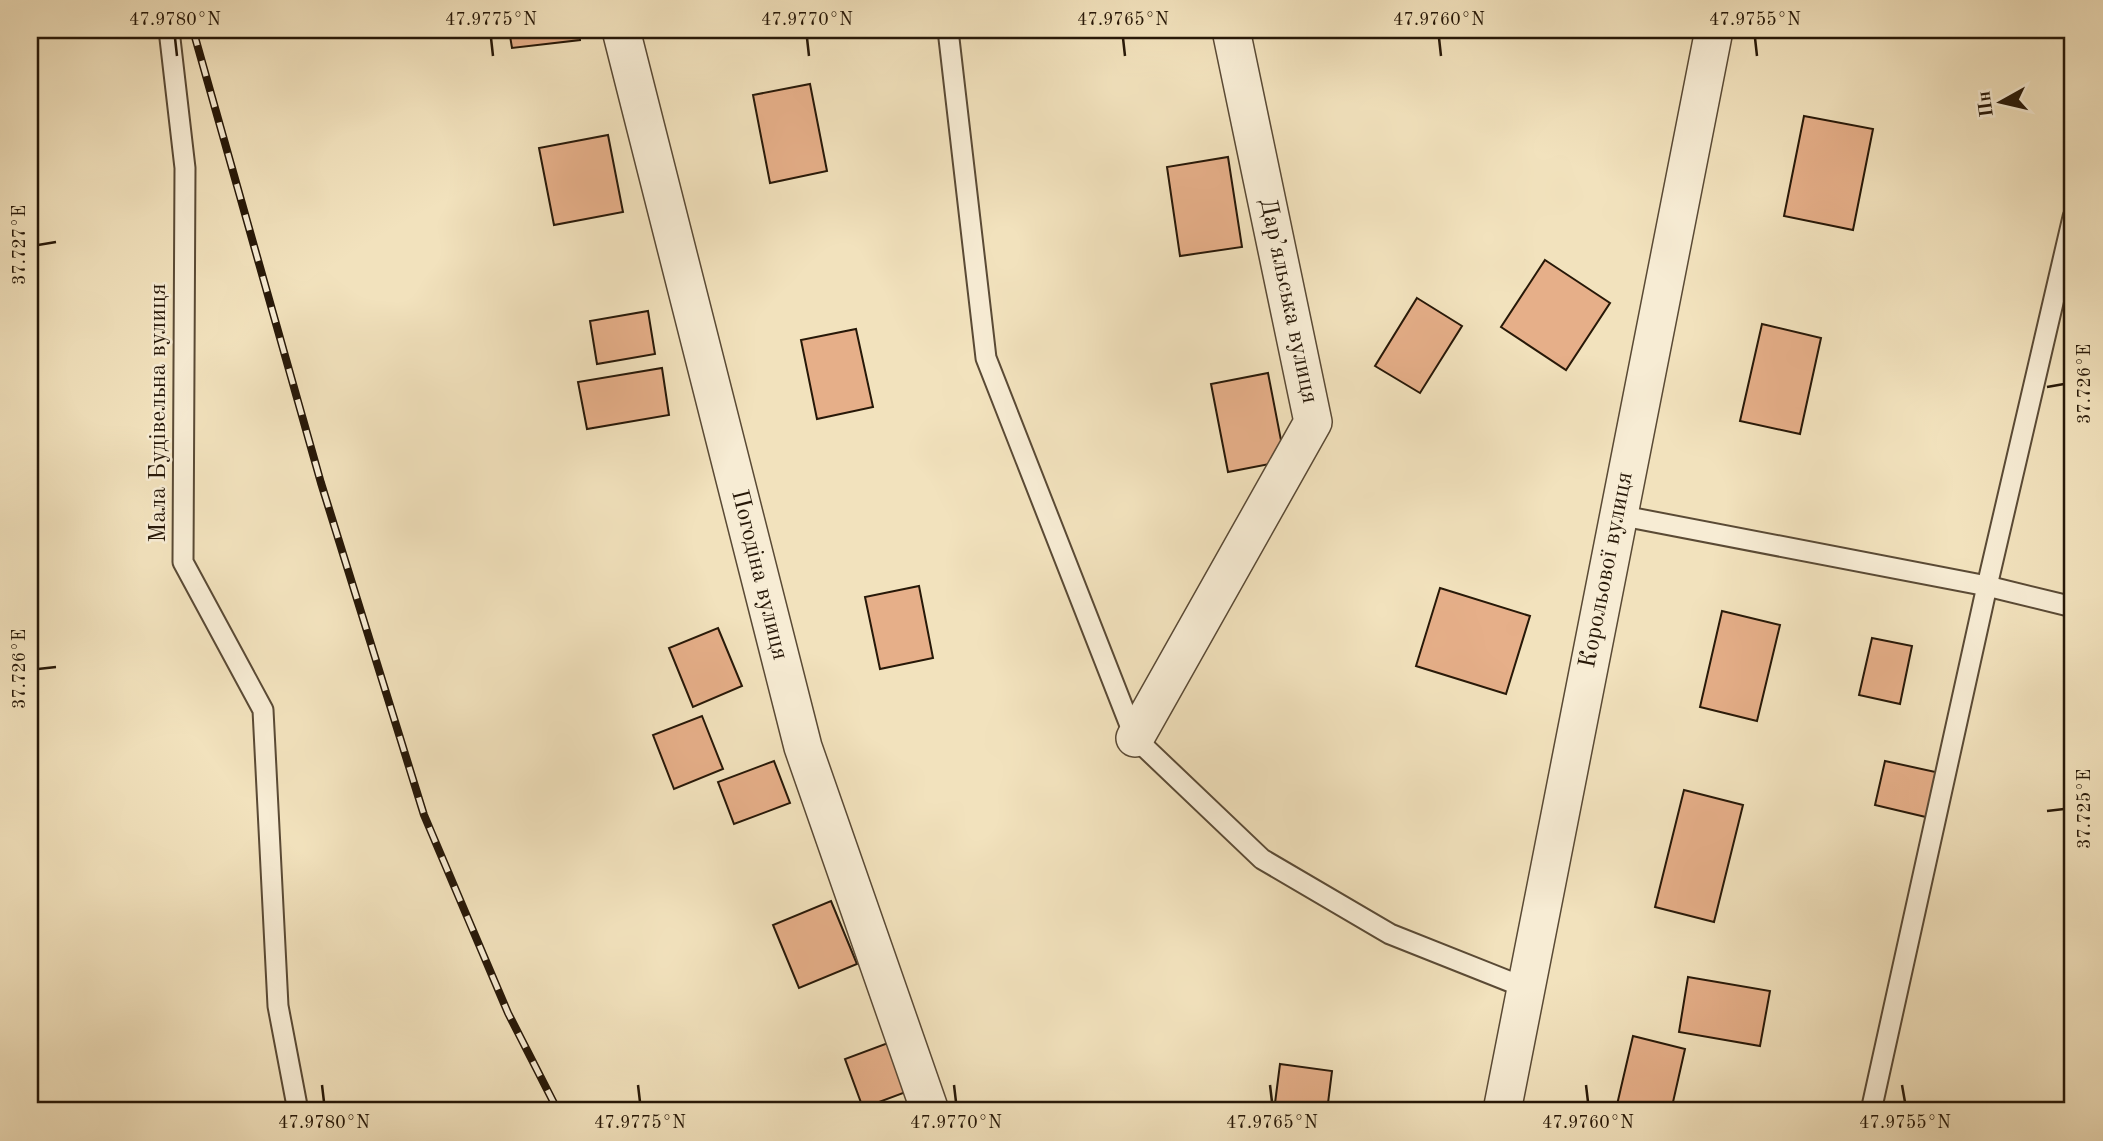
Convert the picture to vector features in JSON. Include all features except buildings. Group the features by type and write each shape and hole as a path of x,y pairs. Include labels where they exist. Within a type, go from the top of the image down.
{"street":[{"name":"Погодіна вулиця","path":"621,30 803,747 930,1111"},
{"name":"Дар’яльська вулиця","path":"1135,738 1313,422 1231,30"},
{"name":"Корольової вулиця","path":"1502,1111 1714,30"}],"lane":[{"name":"Мала Будівельна вулиця","path":"169,30 185,167 183,562 263,710 278,1006 298,1111"},
{"path":"948,30 986,358 1135,738 1262,859 1390,934 1526,988"},
{"path":"1871,1111 1987,586 2073,217"},
{"path":"1618,515 1987,586 2073,607"}],"railway":[{"path":"193,30 321,483 424,815 508,1013 558,1111"}]}
